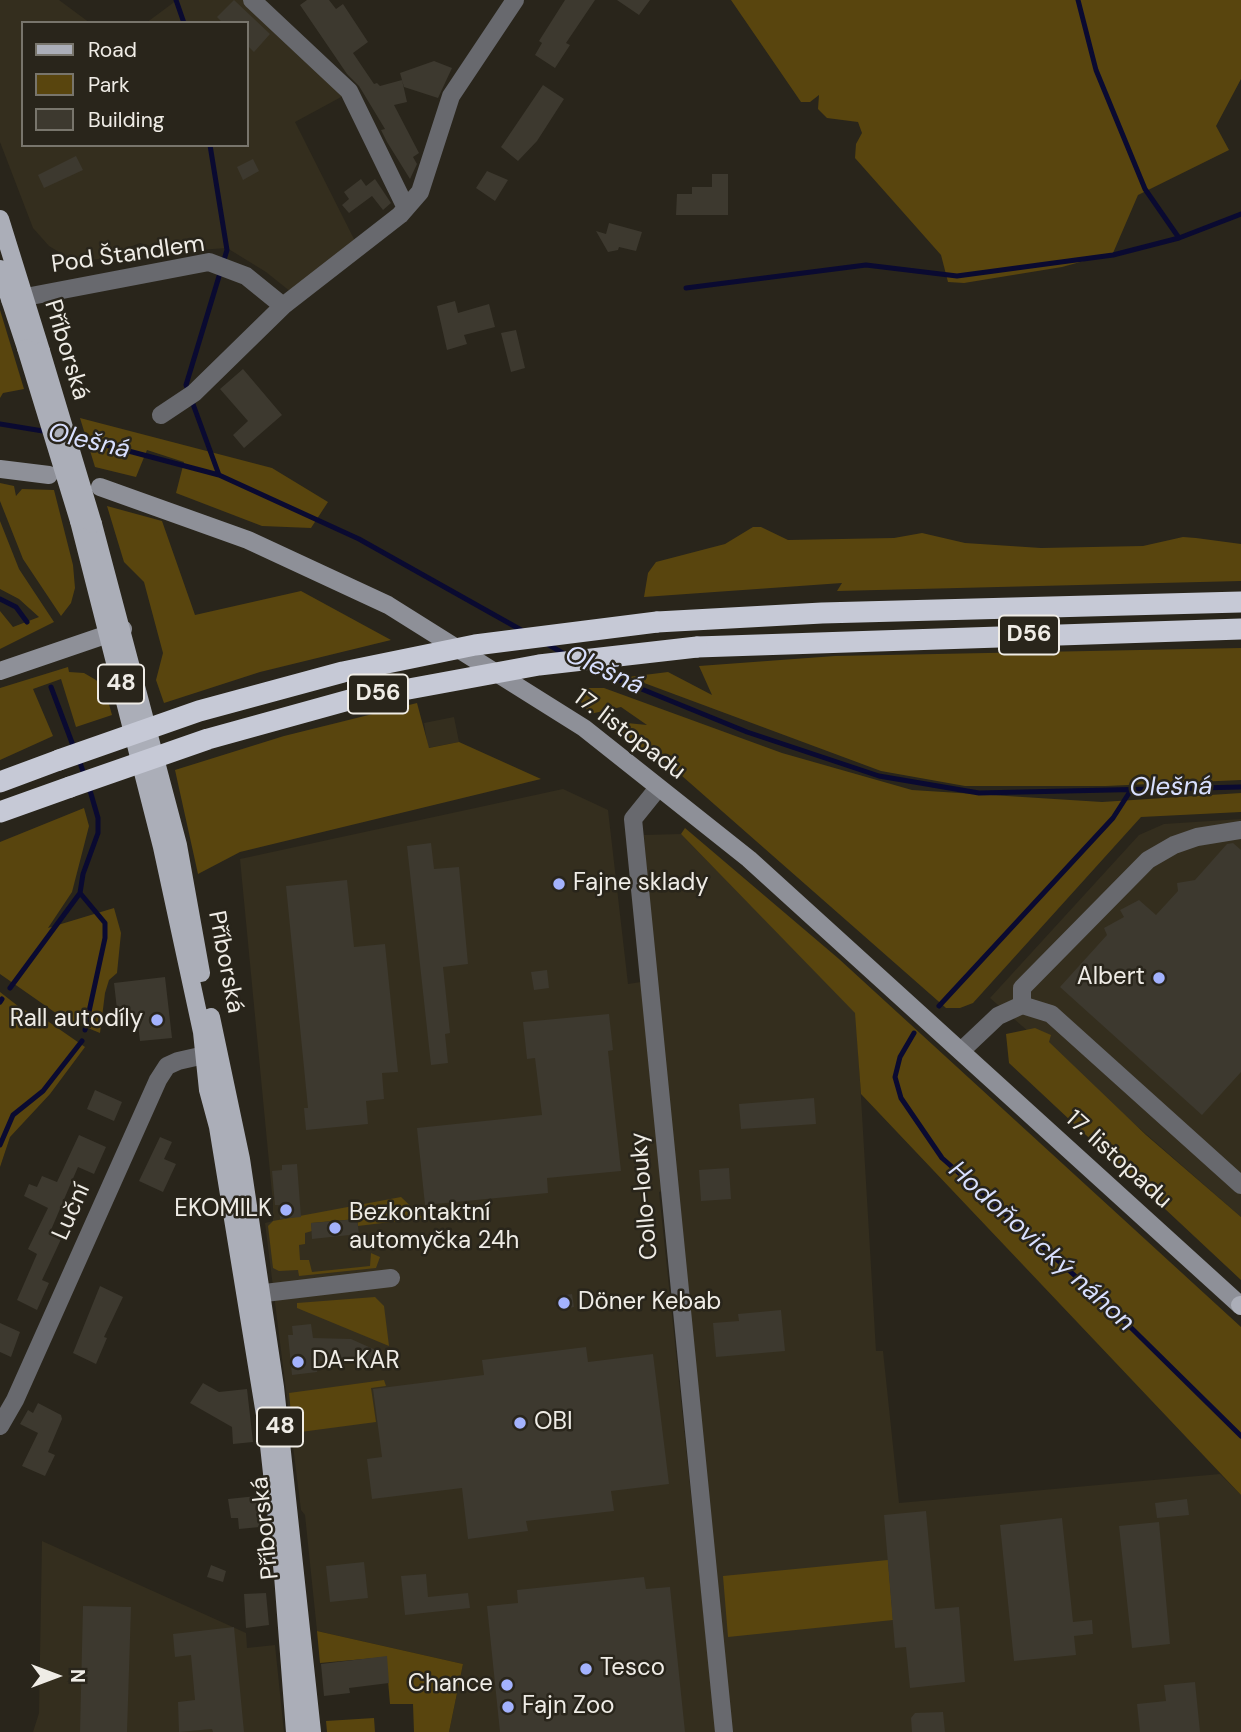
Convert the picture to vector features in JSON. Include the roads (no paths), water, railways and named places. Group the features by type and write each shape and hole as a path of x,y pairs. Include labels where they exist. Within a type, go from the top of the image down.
{"highway":[{"name":"D56","path":"0,782 199,711 343,671 475,645 657,622 817,613 1241,602"},
{"name":"D56","path":"0,813 208,739 349,700 539,665 697,647 1241,629"}],"main road":[{"name":"Příborská","path":"0,219 17,298 86,522 116,631 191,977 211,1053 208,1090 275,1387 312,1732"},
{"name":"Příborská","path":"0,269 17,298"},
{"path":"0,469 49,475"},
{"name":"17. listopadu","path":"100,488 161,506 248,540 388,605 584,728 749,859 1241,1306"},
{"path":"0,671 116,631"},
{"name":"Příborská","path":"254,1294 282,1562 295,1732"}],"street":[{"path":"252,0 349,91 406,208"},
{"path":"161,415 194,393 284,306 406,208 420,192 451,96 515,0"},
{"name":"Pod Štandlem","path":"17,298 209,262 246,276 284,306"},
{"name":"Collo-louky","path":"658,788 633,819 723,1732"},
{"path":"1022,1006 1022,988 1148,860 1174,845 1197,837 1241,830"},
{"path":"961,1051 998,1016 1022,1006 1051,1014 1241,1185"},
{"name":"Luční","path":"0,1426 15,1400 158,1080 167,1066 211,1053"},
{"path":"254,1294 391,1278"}],"waterway":[{"path":"176,0 183,21"},
{"path":"1078,0 1096,70 1145,189 1179,238"},
{"path":"210,147 227,250 186,385 219,475"},
{"path":"686,288 866,265 957,276 1113,255 1179,238 1241,214"},
{"name":"Olešná","path":"0,424 49,432"},
{"name":"Olešná","path":"72,436 219,475 359,539 523,631"},
{"path":"0,599 16,607 27,622"},
{"name":"Olešná","path":"544,642 566,655"},
{"name":"Olešná","path":"590,668 747,732 879,776 979,793 1241,787"},
{"path":"51,687 74,748"},
{"path":"78,757 85,777"},
{"path":"85,1030 105,938 105,923 80,893 83,874 98,833 98,818 89,787"},
{"name":"Hodoňovický náhon","path":"939,1006 1113,818 1131,790"},
{"path":"10,988 80,893"},
{"name":"Hodoňovický náhon","path":"914,1033 900,1057 895,1077 901,1098 942,1158 1108,1305 1241,1436"},
{"path":"0,1145 13,1115 43,1091 82,1041"}],"place":[{"name":"Fajne sklady","path":"559,884"},
{"name":"Albert","path":"1159,978"},
{"name":"Rall autodíly","path":"157,1020"},
{"name":"EKOMILK","path":"286,1210"},
{"name":"Bezkontaktní automyčka 24h","path":"335,1228"},
{"name":"Döner Kebab","path":"564,1303"},
{"name":"DA-KAR","path":"298,1362"},
{"name":"OBI","path":"520,1423"},
{"name":"Tesco","path":"586,1669"},
{"name":"Chance","path":"507,1685"},
{"name":"Fajn Zoo","path":"508,1707"}]}
